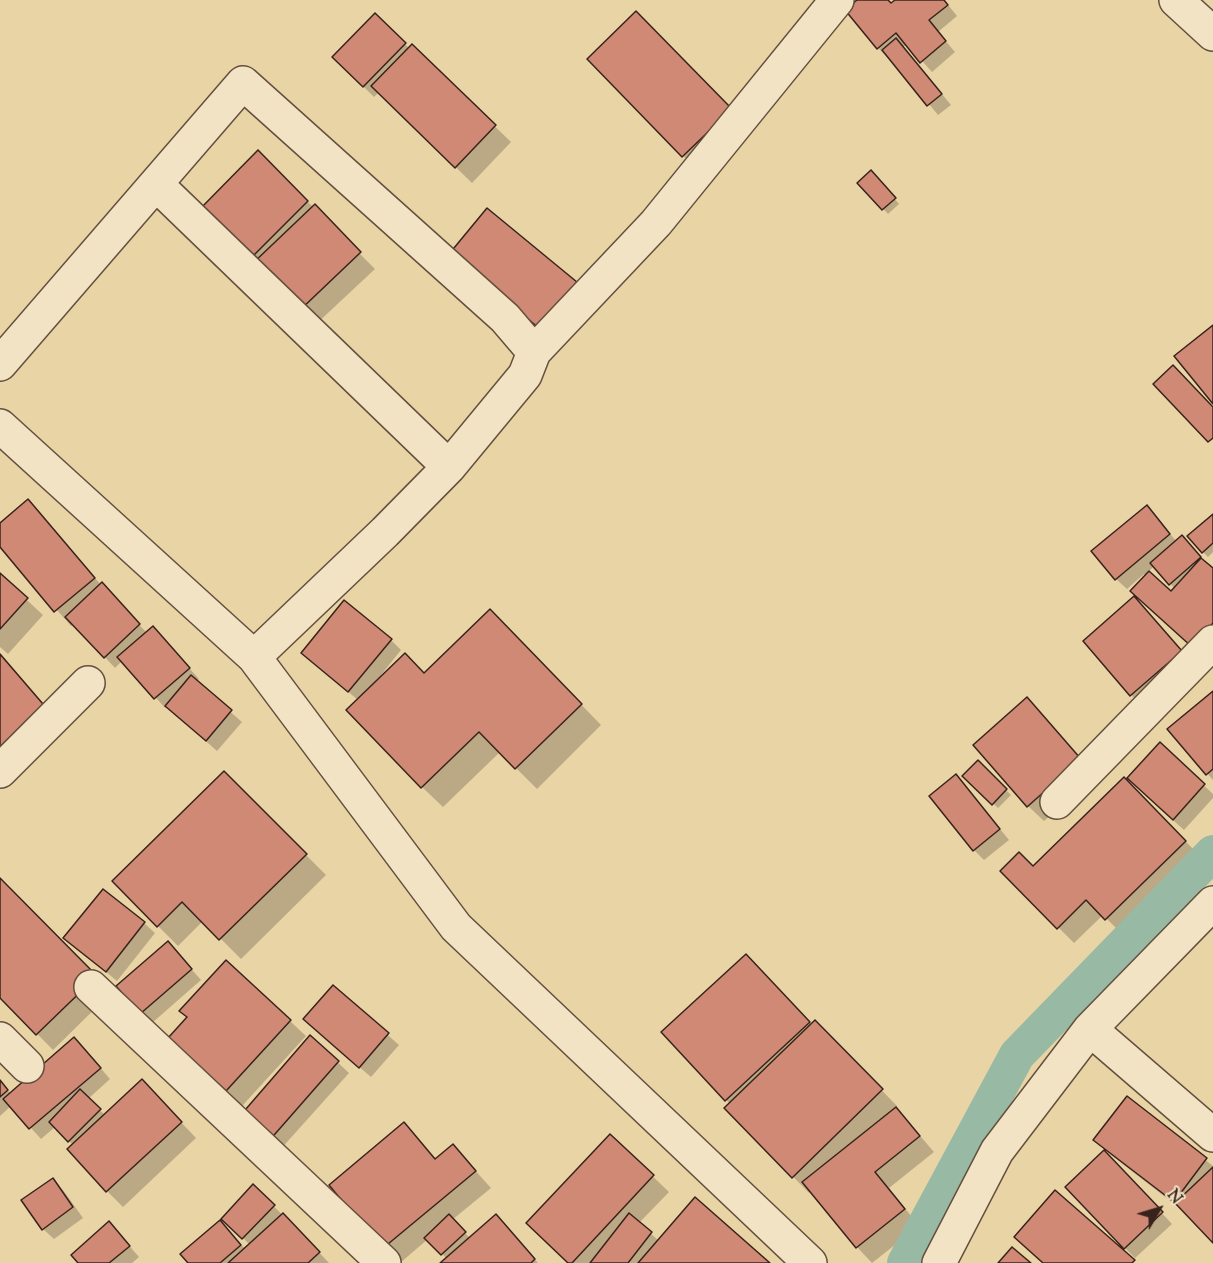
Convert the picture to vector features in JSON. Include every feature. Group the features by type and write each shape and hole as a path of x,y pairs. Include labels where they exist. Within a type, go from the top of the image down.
{"street":[{"path":"254,657 385,532 449,467 525,375 534,352 656,223 837,0"},
{"path":"1176,0 1213,34"},
{"path":"0,364 243,83 505,318 534,352"},
{"path":"156,184 449,467"},
{"path":"0,426 254,657 456,927 810,1263"},
{"path":"1056,802 1213,642"},
{"path":"0,771 88,683"},
{"path":"939,1263 997,1151 1090,1029 1213,903"},
{"path":"91,987 384,1263"},
{"path":"1090,1029 1213,1135"},
{"path":"0,1039 27,1066"}],"building":[{"path":"857,0 888,0 891,3 895,0 944,0 948,5 929,20 946,41 920,63 896,33 877,49 845,10"},
{"path":"636,11 732,109 682,157 587,59"},
{"path":"375,13 406,43 363,87 332,57"},
{"path":"896,38 942,94 927,106 882,50"},
{"path":"412,44 496,125 455,168 371,86"},
{"path":"258,150 308,201 248,261 198,211"},
{"path":"871,170 896,198 882,210 857,183"},
{"path":"315,204 361,252 298,312 252,264"},
{"path":"487,208 583,287 545,333 449,254"},
{"path":"1213,325 1213,404 1174,356"},
{"path":"1173,365 1213,407 1213,438 1208,442 1153,384"},
{"path":"28,499 95,578 54,612 0,547 0,523"},
{"path":"1147,505 1170,534 1115,580 1091,551"},
{"path":"1213,514 1213,543 1202,553 1187,536"},
{"path":"1182,535 1201,557 1169,585 1150,563"},
{"path":"1201,558 1213,568 1213,623 1192,647 1130,591 1149,571 1171,591"},
{"path":"0,573 28,598 0,629"},
{"path":"102,582 140,624 104,658 65,617"},
{"path":"1134,596 1182,651 1130,696 1083,641"},
{"path":"344,600 392,639 348,692 301,653"},
{"path":"490,609 582,704 515,769 479,732 421,788 346,710 405,653 424,673"},
{"path":"153,626 190,668 154,699 117,657"},
{"path":"0,654 49,711 3,750 0,746"},
{"path":"191,675 232,710 206,741 165,706"},
{"path":"1213,691 1213,769 1206,775 1167,729"},
{"path":"1027,697 1081,759 1027,807 973,745"},
{"path":"1160,742 1205,784 1173,820 1127,778"},
{"path":"978,760 1007,789 992,805 962,776"},
{"path":"224,771 307,854 219,940 182,902 157,927 112,881"},
{"path":"956,774 1000,829 973,851 929,796"},
{"path":"1124,777 1186,841 1105,920 1086,900 1057,929 1000,871 1019,852 1033,866"},
{"path":"0,878 97,976 36,1035 0,998"},
{"path":"103,889 145,922 106,972 63,938"},
{"path":"168,941 192,969 140,1014 116,986"},
{"path":"746,954 810,1022 725,1101 661,1032"},
{"path":"226,960 291,1020 226,1091 168,1038 187,1017 179,1011"},
{"path":"333,985 389,1033 359,1068 303,1019"},
{"path":"815,1020 883,1089 792,1178 724,1108"},
{"path":"310,1035 339,1061 268,1142 239,1117"},
{"path":"74,1037 101,1068 29,1129 3,1099"},
{"path":"142,1079 182,1122 106,1192 67,1149"},
{"path":"0,1080 8,1090 0,1097"},
{"path":"80,1089 101,1109 68,1142 49,1122"},
{"path":"1127,1096 1207,1158 1174,1202 1093,1140"},
{"path":"896,1107 920,1136 875,1172 905,1209 856,1248 802,1182"},
{"path":"404,1122 435,1159 453,1144 476,1171 382,1249 329,1185"},
{"path":"610,1134 654,1175 572,1263 568,1263 526,1223"},
{"path":"1104,1150 1163,1212 1124,1249 1065,1187"},
{"path":"1213,1167 1213,1243 1175,1203"},
{"path":"53,1178 73,1207 42,1230 21,1200"},
{"path":"253,1184 275,1205 242,1239 221,1219"},
{"path":"1055,1190 1135,1260 1132,1263 1043,1263 1014,1237"},
{"path":"695,1197 770,1263 638,1263"},
{"path":"283,1213 320,1252 308,1263 228,1263"},
{"path":"629,1213 652,1232 628,1263 590,1263"},
{"path":"449,1214 466,1232 441,1255 424,1238"},
{"path":"496,1214 535,1259 531,1263 440,1263"},
{"path":"220,1220 241,1245 220,1263 188,1263 180,1254"},
{"path":"109,1221 130,1246 109,1263 78,1263 71,1255"},
{"path":"1012,1247 1031,1263 998,1263"}],"waterway":[{"path":"905,1263 1017,1055 1213,853"}]}
